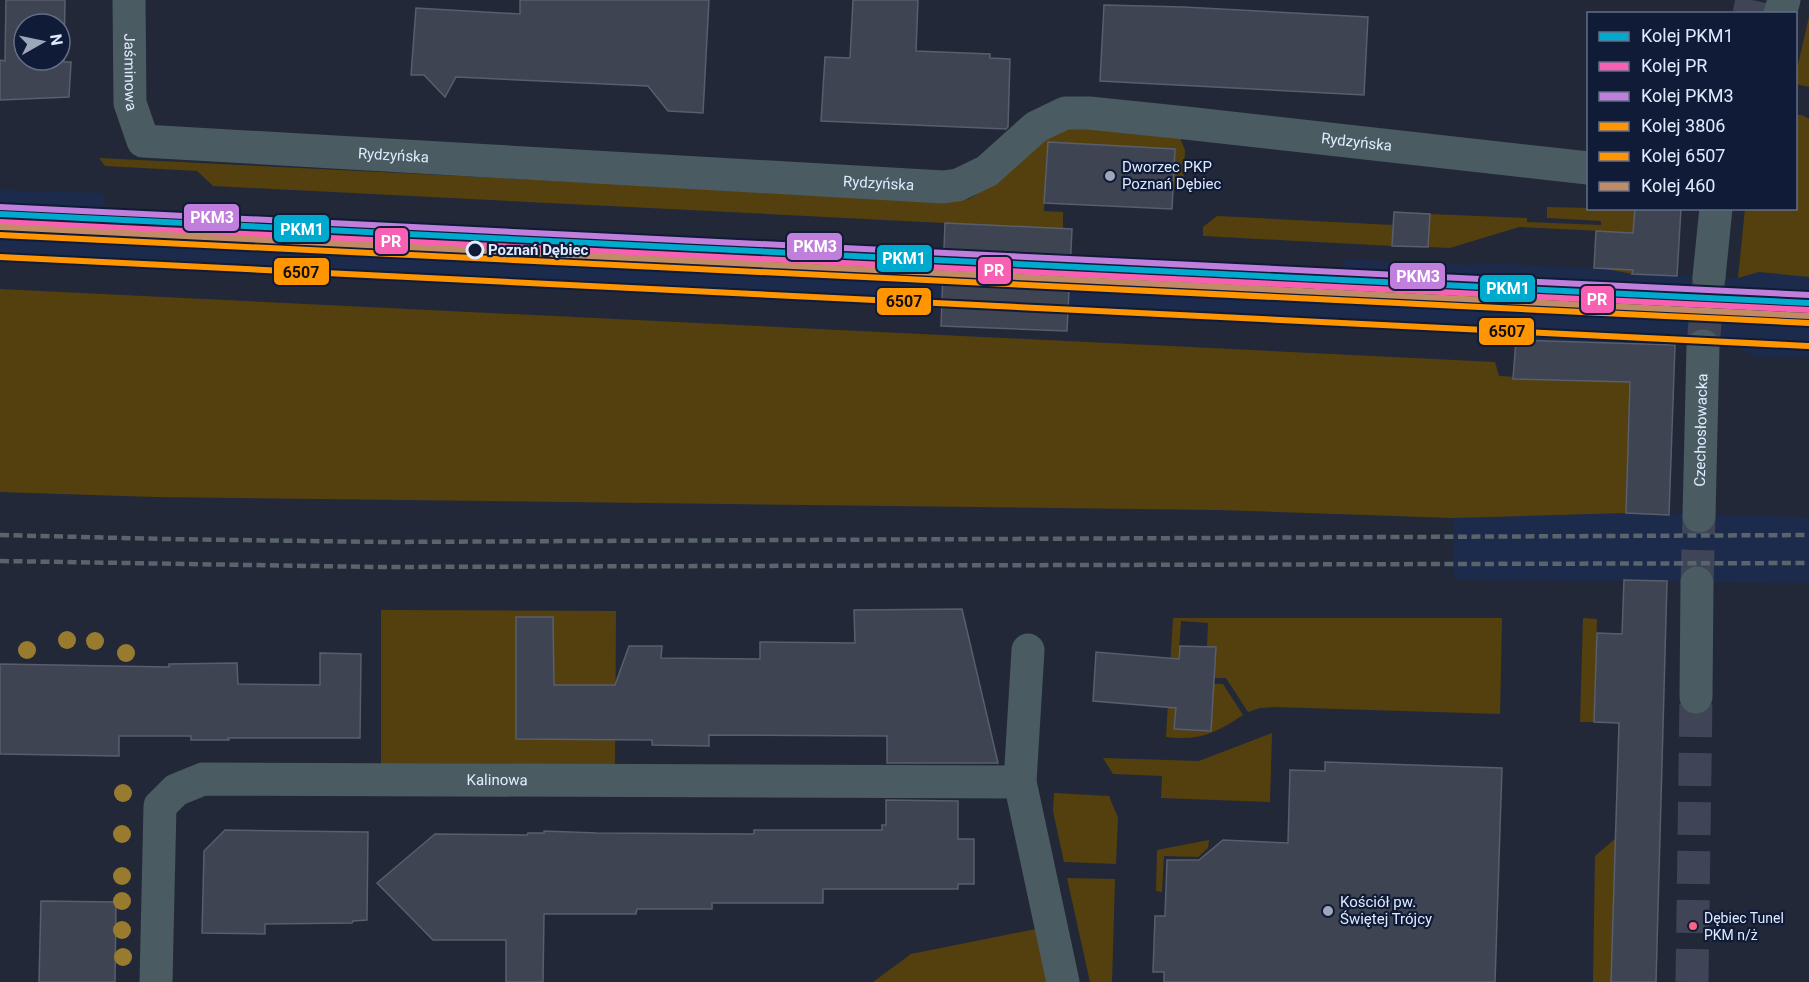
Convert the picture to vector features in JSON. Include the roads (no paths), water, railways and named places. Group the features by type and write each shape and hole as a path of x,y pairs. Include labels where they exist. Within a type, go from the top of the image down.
{"street":[{"name":"Jaśminowa","path":"129,0 130,104 143,141"},
{"name":"Rydzyńska","path":"143,141 943,187 958,185 987,171 1036,127 1065,113 1089,113 1587,168"},
{"path":"1709,277 1716,210"},
{"name":"Czechosłowacka","path":"1699,516 1703,346"},
{"path":"1696,697 1697,583"},
{"path":"1028,650 1020,782 1063,982"},
{"name":"Kalinowa","path":"156,982 160,806 176,790 203,779 1020,782"}],"tunnel":[{"path":"1749,12 1752,0"},
{"path":"1703,346 1709,277"},
{"path":"1697,583 1699,516"},
{"path":"1692,982 1696,697"}],"railway":[{"path":"0,535 383,542 1809,535"},
{"path":"0,561 375,567 1809,563"}],"rail line":[{"name":"PKM3","path":"0,207 1809,295"},
{"name":"PKM1","path":"0,214 1809,303"},
{"name":"PR","path":"0,222 1809,310"},
{"name":"460","path":"1,227 1809,316"},
{"name":"3806","path":"0,235 1809,323"},
{"name":"6507","path":"0,257 1808,346"}],"place":[{"name":"Dworzec PKP Poznań Dębiec","path":"1110,176"},
{"name":"Poznań Dębiec","path":"475,250"},
{"name":"Kościół pw. Świętej Trójcy","path":"1328,911"},
{"name":"Dębiec Tunel PKM n/ż","path":"1693,926"}]}
